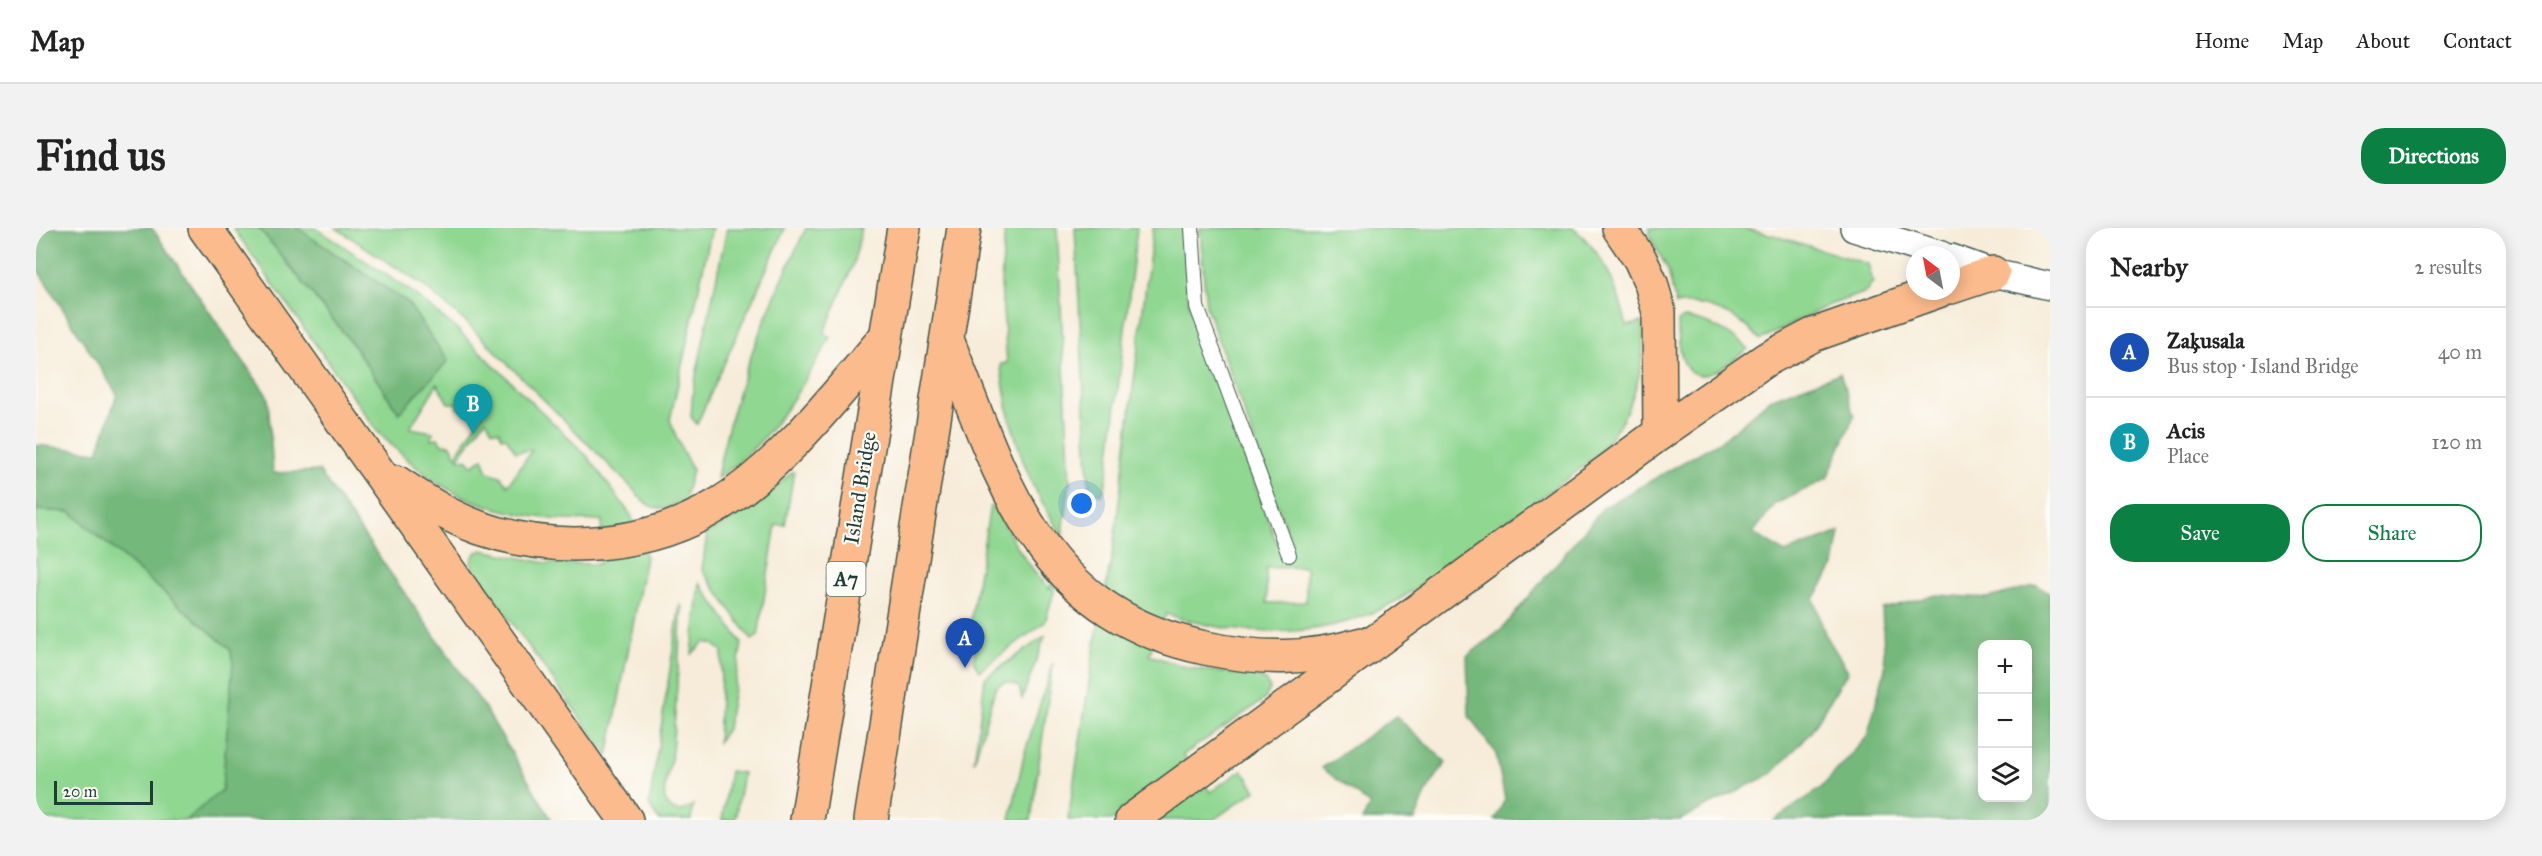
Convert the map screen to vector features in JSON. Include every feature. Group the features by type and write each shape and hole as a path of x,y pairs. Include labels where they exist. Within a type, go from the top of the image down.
{"highway":[{"path":"205,228 382,473 626,820"},
{"name":"Island Bridge","path":"807,820 904,228"},
{"path":"871,820 964,228"},
{"path":"1619,228 1640,259 1651,283 1659,312 1659,433"},
{"path":"1960,284 1993,273"},
{"path":"1132,820 1659,433 1765,360 1813,335 1912,300"},
{"path":"382,473 436,509 480,528 528,539 575,544 602,543 667,529 721,503 777,456 818,416 885,339"},
{"path":"947,340 1010,496 1042,548 1065,575 1092,598 1141,628 1178,642 1224,652 1280,658 1326,654 1375,641"}],"street":[{"path":"1854,228 1912,246"},
{"path":"1960,261 1993,273 2050,286"}],"lane":[{"path":"1192,228 1197,307 1289,555"}],"green space":[{"path":"36,228 152,228 268,397 273,473 319,471 483,705 552,820 186,820 222,790 233,663 230,649 70,512 36,510 36,445 98,452 117,394 36,267"},
{"path":"233,228 259,228 351,342 399,413 408,303 297,228 316,228 412,292 457,329 588,457 631,515 646,557 608,756 473,569 471,561 475,553 482,550 546,563 599,564 602,520 561,520 519,514 478,502 432,479 377,431","holes":["437,384 448,403 456,403 457,408 483,414 456,455 451,445 442,444 438,438 431,439 433,432 410,428","486,419 492,430 499,431 502,437 506,437 516,452 532,450 508,485 500,476 488,472 483,458 472,466 468,460 458,458"]},
{"path":"259,228 297,228 408,303 448,361 399,413 351,342"},
{"path":"336,228 712,228 670,420 692,470 684,501 660,508 649,505 468,324 420,283"},
{"path":"727,228 785,228 697,424 691,417 693,390"},
{"path":"806,228 862,228 853,265 824,333 830,338 795,396 768,433 735,465 717,478 732,413 753,350"},
{"path":"1005,228 1057,228 1070,484 1054,592 1045,622 979,671 974,662 976,638 968,637 990,506 996,506 1019,550 1050,589 1060,533 1033,486 1009,416 1001,369 1001,364 1007,363 1001,283"},
{"path":"1075,228 1137,228 1109,464 1105,488 1101,495 1092,492 1089,487"},
{"path":"1153,228 1183,228 1189,304 1276,541 1286,541 1287,532 1206,306 1200,228 1573,228 1593,248 1608,272 1627,326 1642,322 1641,363 1631,401 1623,419 1599,451 1585,466 1403,597 1347,622 1287,631 1226,628 1166,614 1149,655 1189,668 1258,676 1266,681 1270,689 1265,699 1183,755 1210,792 1242,770 1256,790 1213,820 1068,820 1095,643 1113,550","holes":["1306,567 1306,602 1267,603 1266,568"]},
{"path":"1649,228 1740,228 1773,235 1868,264 1873,282 1866,292 1829,305 1760,340 1733,317 1711,307 1676,305 1668,270 1650,236"},
{"path":"1685,318 1719,329 1748,349 1713,372 1698,375 1685,365 1682,357 1678,338 1678,321"},
{"path":"1840,373 1854,416 1827,479 1775,504 1753,533 1785,553 1840,532 1834,566 1814,599 1825,634 1848,671 1811,732 1773,773 1680,820 1495,820 1505,799 1496,754 1469,716 1467,656 1501,630 1603,508 1724,439 1770,399"},
{"path":"794,472 785,525 776,525 758,636 752,640 702,570 707,534 756,505"},
{"path":"36,510 70,512 230,649 233,663 222,791 186,820 36,820"},
{"path":"700,583 742,643 727,729 718,742 722,651 713,644 704,642 692,654"},
{"path":"2037,585 2050,594 2050,820 1774,820 1820,789 1867,737 1885,669 1882,609 1936,595 1988,598"},
{"path":"680,605 682,607 675,721 664,795 667,804 673,810 685,810 693,805 691,820 659,820 649,805"},
{"path":"1045,636 1022,699 1019,687 1013,684 1007,682 995,689 974,762 985,678"},
{"path":"1053,663 1031,820 1010,820 1024,755"},
{"path":"1396,716 1446,762 1428,789 1415,820 1362,820 1370,805 1322,768"},
{"path":"730,771 743,773 735,820 722,820"}],"place":[{"name":"Acis","path":"473,434"},
{"name":"Zaķusala","path":"965,668"}]}
